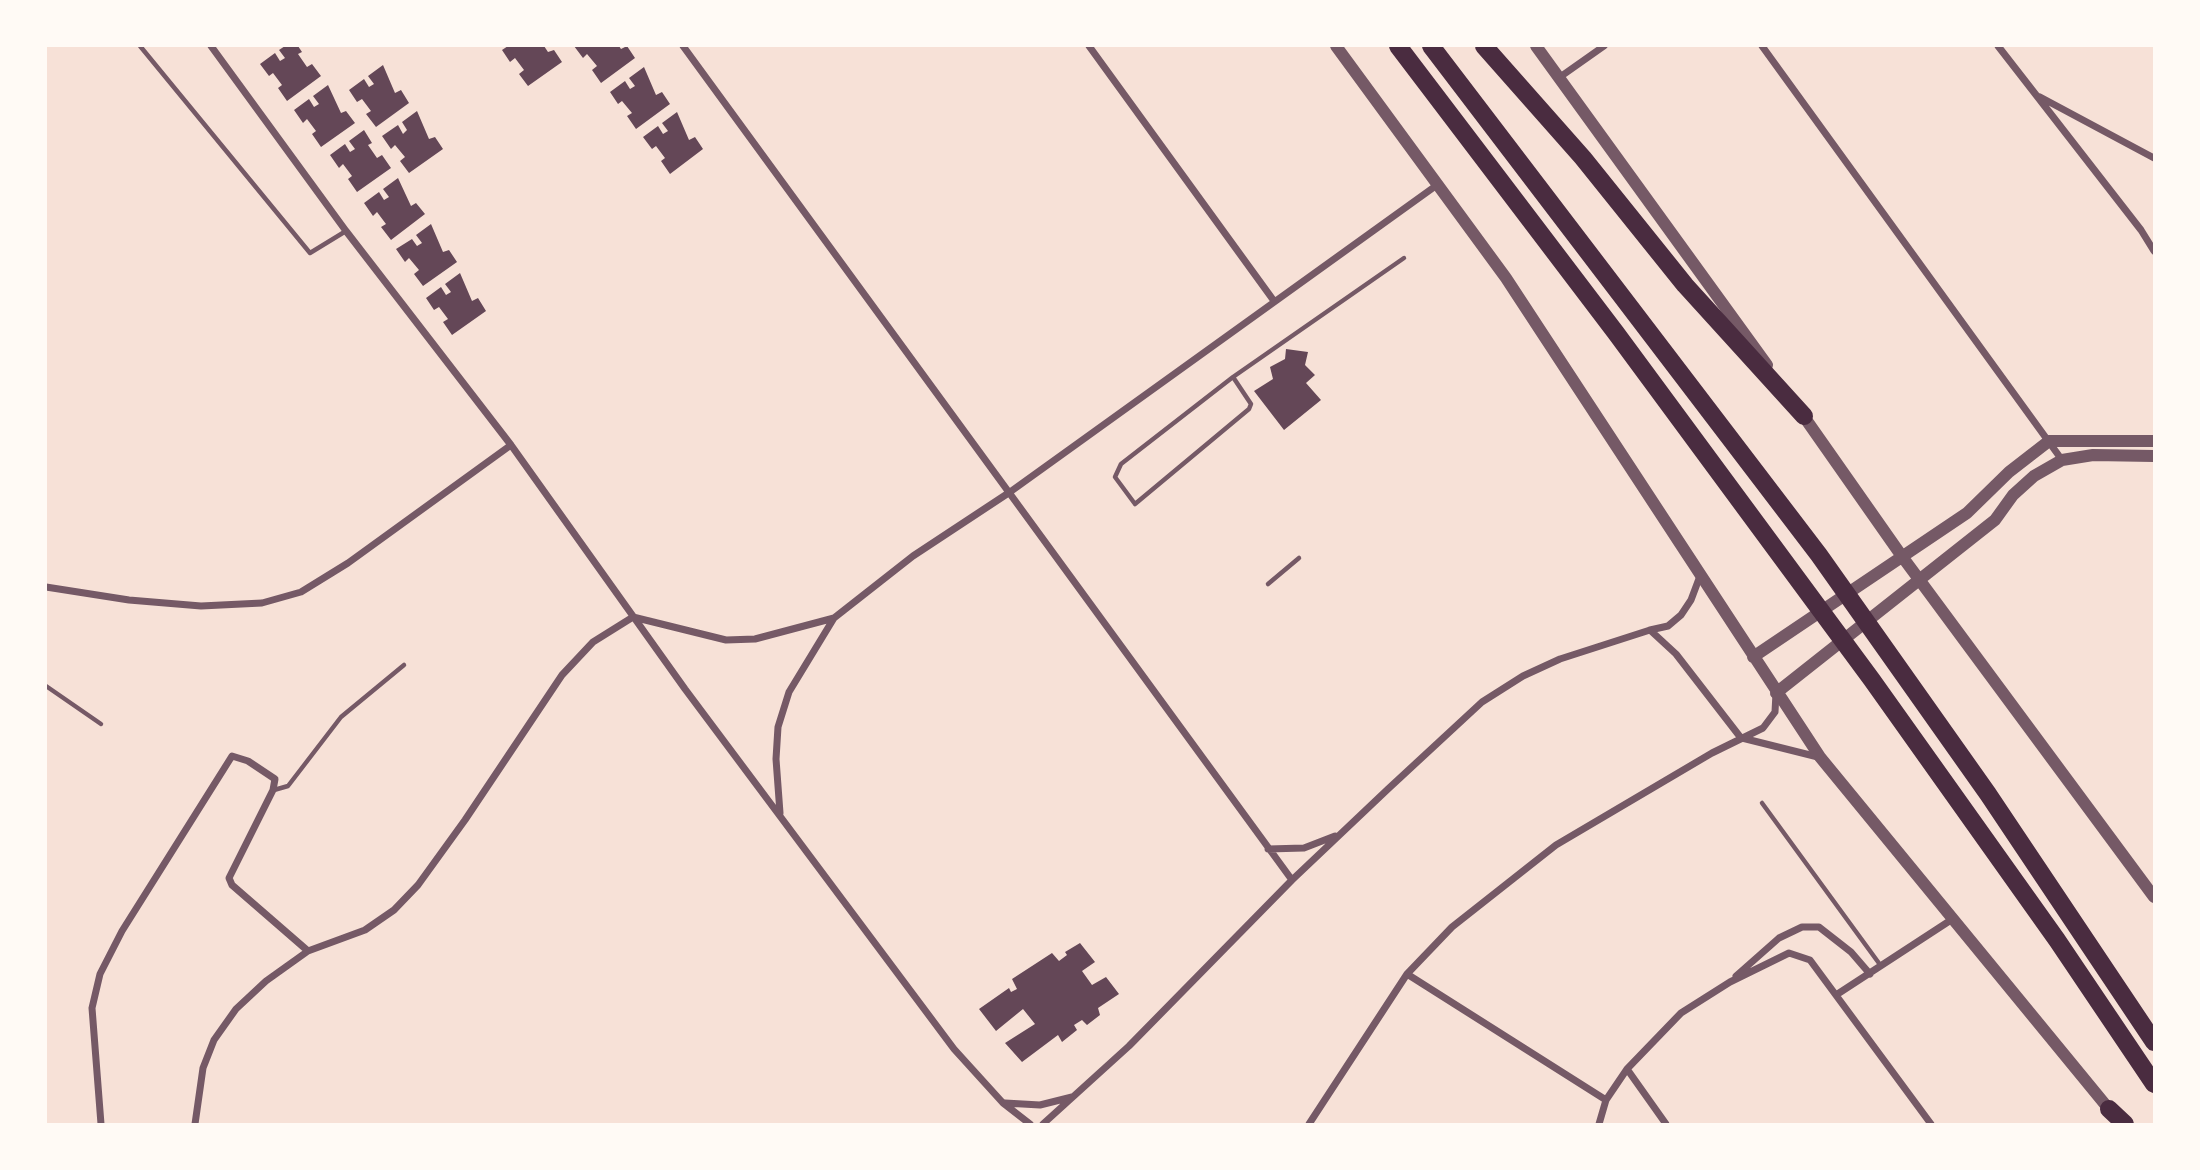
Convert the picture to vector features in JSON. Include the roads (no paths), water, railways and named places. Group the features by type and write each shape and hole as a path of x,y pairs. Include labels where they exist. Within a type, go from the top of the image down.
{"highway":[{"path":"1398,46 1872,680 2057,940 2154,1084"},
{"path":"1431,46 1819,555 1988,794 2154,1042"},
{"path":"1484,46 1583,158 1685,285 1804,416"},
{"path":"2109,1109 2122,1125"}],"street":[{"path":"211,46 346,231 511,445 633,617 954,1049 1003,1102 1030,1125"},
{"path":"682,46 1292,880"},
{"path":"1089,46 1274,301"},
{"path":"1336,46 1506,278 1820,757 1951,920 2109,1109"},
{"path":"1536,46 1804,416 1901,555 2154,897"},
{"path":"1560,77 1604,46"},
{"path":"1762,46 2062,460"},
{"path":"1998,46 2141,230 2154,251"},
{"path":"2036,95 2154,158"},
{"path":"780,814 776,759 778,727 789,692 834,618 913,556 1010,492 1437,185"},
{"path":"1753,657 1967,513 2009,471 2049,441 2154,441"},
{"path":"46,587 129,600 201,607 262,603 301,592 348,563 511,445"},
{"path":"1309,1125 1407,974 1452,927 1556,845 1769,722 1775,712 1776,693 1995,520 2013,495 2034,476 2062,460 2093,455 2154,456"},
{"path":"1043,1125 1076,1096 1292,880 1482,702 1523,676 1560,659 1668,626 1681,615 1691,600 1700,576"},
{"path":"195,1125 203,1068 214,1040 236,1009 266,981 308,951 365,930 394,910 418,885 465,820 562,675 593,642 633,617 726,640 755,639 834,618"},
{"path":"1650,630 1676,654 1741,738 1820,757"},
{"path":"101,1125 92,1008 100,974 122,931 230,757 248,761 275,779 273,790 229,878 232,885 308,951"},
{"path":"1268,849 1304,848 1342,833"},
{"path":"1836,996 1951,920"},
{"path":"1730,982 1779,938 1802,927 1819,927 1850,952 1870,974"},
{"path":"1599,1125 1606,1100 1627,1069 1681,1013 1730,982 1789,953 1810,960 1931,1125"},
{"path":"1407,974 1606,1100"},
{"path":"1627,1069 1666,1125"},
{"path":"1003,1102 1041,1105 1076,1096"}],"lane":[{"path":"140,46 310,253 346,231"},
{"path":"1233,377 1251,404 1243,417 1135,504 1115,477 1115,471 1233,377 1404,258"},
{"path":"1268,584 1299,558"},
{"path":"273,790 288,786 341,717 404,665"},
{"path":"46,686 102,724"},
{"path":"1762,803 1882,967"}]}
